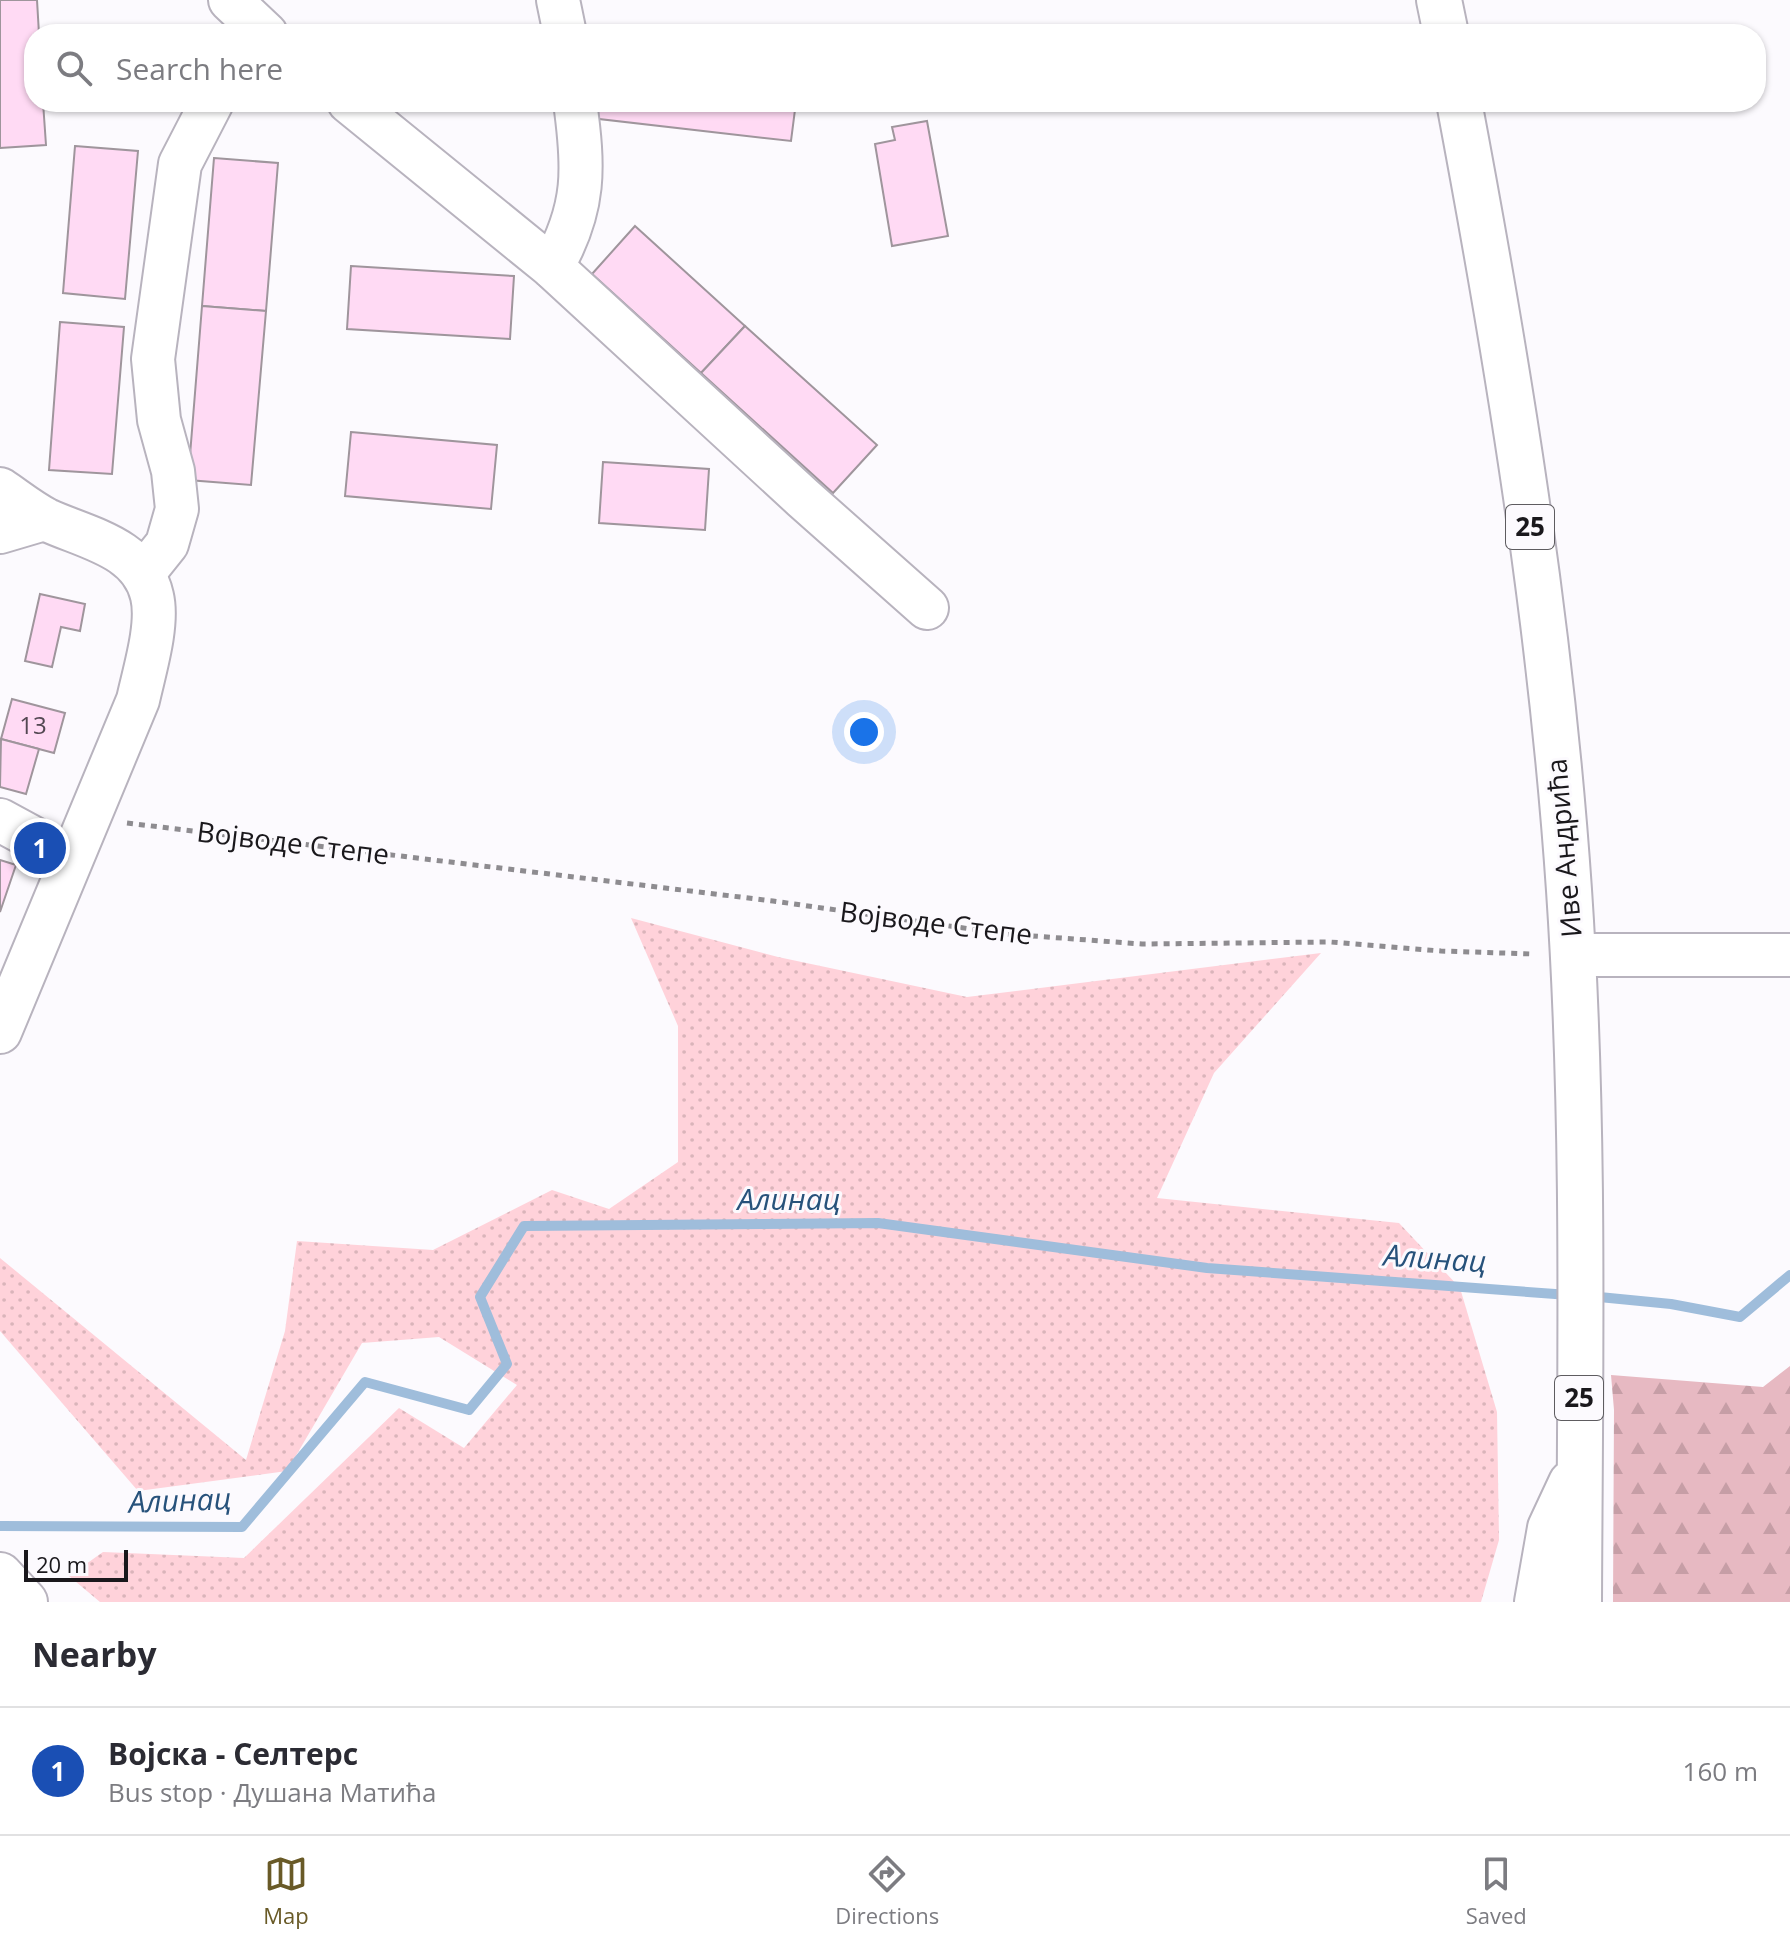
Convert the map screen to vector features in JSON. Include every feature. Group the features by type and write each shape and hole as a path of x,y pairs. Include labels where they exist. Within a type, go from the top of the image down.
{"main road":[{"path":"1439,0 1444,24"},
{"name":"Иве Андрића","path":"1461,112 1490,263 1534,554 1564,825 1573,955 1579,1250 1579,1602"},
{"path":"1537,1602 1553,1520 1564,1493 1579,1472"},
{"path":"0,1575 25,1602"}],"street":[{"path":"230,0 255,24"},
{"path":"558,0 563,24"},
{"path":"143,574 167,544 177,509 173,471 159,420 153,359 180,164 207,112"},
{"path":"361,112 552,267 927,608"},
{"path":"552,267 571,230 582,191 583,163 576,112"},
{"path":"0,489 44,519 118,548 143,574 153,598 150,647 138,700 86,818 0,1032"},
{"path":"0,532 44,519"},
{"path":"0,820 70,858"},
{"path":"1573,955 1790,955"}],"path":[{"name":"Војводе Степе","path":"86,818 773,901 1006,934 1142,944 1330,942 1441,951 1573,955"}],"shaded area":[{"path":"631,918 778,957 967,997 1321,953 1214,1073 1157,1198 1399,1223 1460,1288 1497,1412 1499,1540 1481,1602 100,1602 69,1576 103,1552 244,1558 399,1408 464,1448 517,1385 439,1337 362,1343 287,1471 138,1491 0,1331 0,1258 246,1460 285,1331 297,1241 433,1250 552,1190 609,1209 678,1162 678,1026"}],"green space":[{"path":"1790,1366 1790,1602 1613,1602 1614,1410 1611,1375 1763,1387"}],"building":[{"path":"0,0 37,0 38,24 24,24 24,112 44,112 46,145 0,148"},
{"path":"582,112 795,112 791,141 582,117"},
{"path":"927,121 948,236 892,246 875,144 895,140 892,127"},
{"path":"75,146 138,151 125,299 63,293"},
{"path":"214,158 278,163 266,311 202,306"},
{"path":"635,226 745,326 701,373 592,274"},
{"path":"351,266 514,276 510,339 347,329"},
{"path":"202,306 266,311 251,485 188,480"},
{"path":"60,322 124,327 112,474 49,470"},
{"path":"745,326 877,445 833,493 701,373"},
{"path":"351,432 497,445 491,509 345,496"},
{"path":"603,462 709,469 705,530 599,523"},
{"path":"40,594 85,604 80,631 61,627 52,667 25,661"},
{"path":"12,699 65,713 54,753 1,739"},
{"path":"1,739 39,749 26,794 0,787"},
{"path":"0,860 16,865 0,912"}],"waterway":[{"name":"Алинац","path":"0,1526 242,1527 365,1382 469,1410 507,1364 480,1297 524,1226 878,1223 1207,1268 1569,1295"},
{"name":"Алинац","path":"1589,1296 1671,1304 1740,1317 1790,1275"}],"place":[{"name":"Војска - Селтерс","path":"40,848"}]}
